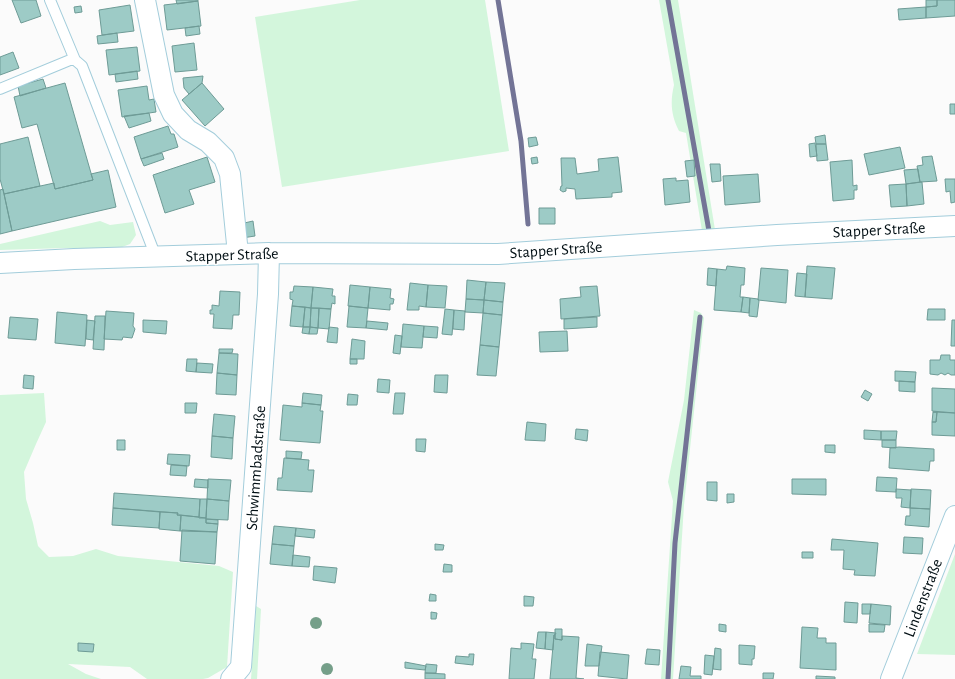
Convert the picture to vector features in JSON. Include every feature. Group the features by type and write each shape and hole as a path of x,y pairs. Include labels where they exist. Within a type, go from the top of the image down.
{"street":[{"path":"146,0 164,95 173,114 188,130 208,142 224,158 230,174 238,254"},
{"name":"Stapper Straße","path":"0,263 74,259 269,253 498,254 777,235 955,226"},
{"name":"Schwimmbadstraße","path":"231,679 241,667 267,302 269,253"},
{"name":"Lindenstraße","path":"891,679 955,516"}],"lane":[{"path":"50,0 75,60 82,66 156,257"},
{"path":"0,89 70,60 75,60"}],"green space":[{"path":"360,0 485,0 509,151 282,187 255,17"},
{"path":"659,0 678,0 716,236 703,237 686,133 679,131 674,119 672,97 674,85"},
{"path":"100,221 110,225 133,222 136,235 130,244 117,249 66,248 0,250 0,244"},
{"path":"694,310 701,313 704,318 684,505 673,679 661,679 673,501 668,482 684,400"},
{"path":"44,393 46,422 24,472 26,499 38,546 49,557 73,556 96,549 118,556 219,566 233,572 227,667 208,678 203,679 147,679 130,667 68,664 86,674 101,679 0,679 0,395"},
{"path":"955,554 955,655 917,654"},
{"path":"256,606 261,609 257,679 251,679"}],"building":[{"path":"12,0 36,0 41,16 21,23"},
{"path":"176,0 198,0 198,1 177,4"},
{"path":"926,0 937,0 937,6 926,7"},
{"path":"937,0 955,0 955,16 926,18 926,7 937,6"},
{"path":"198,1 201,26 167,30 164,5"},
{"path":"130,5 134,31 102,35 99,10"},
{"path":"81,6 82,12 75,13 74,7"},
{"path":"926,7 926,18 899,20 898,9"},
{"path":"199,26 200,34 186,36 185,28"},
{"path":"117,33 118,42 98,44 97,36"},
{"path":"194,43 197,70 175,72 172,46"},
{"path":"137,47 140,71 109,75 106,50"},
{"path":"13,52 19,68 0,75 0,57"},
{"path":"137,71 138,79 116,82 115,74"},
{"path":"203,76 202,83 189,94 184,88 183,78"},
{"path":"43,79 46,88 20,96 18,86"},
{"path":"65,83 93,180 55,189 37,124 22,128 14,97"},
{"path":"202,83 224,109 205,126 182,100"},
{"path":"147,86 149,100 154,99 156,112 122,117 118,90"},
{"path":"950,104 955,104 955,114 950,114"},
{"path":"149,113 151,121 129,128 124,116"},
{"path":"168,126 171,134 174,134 178,147 141,159 134,137"},
{"path":"825,135 826,144 816,144 815,137"},
{"path":"28,137 40,186 4,194 0,179 0,144"},
{"path":"536,137 538,145 529,147 528,138"},
{"path":"815,143 817,156 810,157 809,144"},
{"path":"816,144 826,144 828,160 817,161"},
{"path":"900,147 905,168 869,175 864,154"},
{"path":"162,153 164,159 144,166 141,159"},
{"path":"932,156 937,181 920,182 917,166 923,165 922,157"},
{"path":"207,157 215,182 189,190 194,204 165,213 153,175"},
{"path":"537,157 538,163 532,164 531,158"},
{"path":"618,157 622,192 612,193 612,197 576,199 575,189 566,188 566,191 563,192 560,190 562,186 561,158 575,158 577,174 599,171 598,159"},
{"path":"694,160 695,176 687,177 685,161"},
{"path":"852,160 853,186 857,185 857,190 854,190 854,199 833,201 830,162"},
{"path":"710,164 720,164 721,181 712,182"},
{"path":"918,169 920,182 906,184 904,170"},
{"path":"108,170 116,207 12,231 4,194 54,183 55,189 93,180 91,174"},
{"path":"758,174 760,202 725,205 723,176"},
{"path":"676,178 676,181 688,180 690,202 665,205 663,179"},
{"path":"945,179 955,179 955,202 951,203 950,191 946,192"},
{"path":"922,182 924,204 907,206 906,184"},
{"path":"906,184 907,206 891,207 889,185"},
{"path":"3,189 12,231 0,234 0,190"},
{"path":"539,208 555,208 555,224 539,224"},
{"path":"253,221 255,236 242,238 240,224"},
{"path":"727,266 745,268 744,285 741,285 740,297 743,297 741,312 714,310 717,269 726,270"},
{"path":"807,266 835,268 832,299 805,297"},
{"path":"708,268 717,269 716,286 707,285"},
{"path":"761,268 788,270 786,303 758,300"},
{"path":"797,273 807,274 805,297 795,296"},
{"path":"467,280 486,282 484,300 466,299"},
{"path":"486,282 505,283 503,302 484,300"},
{"path":"410,283 428,285 426,307 419,306 419,310 407,310"},
{"path":"350,285 370,287 368,308 348,306"},
{"path":"428,285 447,286 445,308 426,307"},
{"path":"294,286 313,287 311,308 292,306 293,300 290,299 290,292 293,292"},
{"path":"597,286 600,316 561,319 560,299 581,297 580,287"},
{"path":"313,287 333,289 332,296 335,296 335,304 332,303 331,309 311,308"},
{"path":"370,287 391,289 390,298 394,299 393,304 390,304 390,310 368,308"},
{"path":"220,291 240,292 239,315 233,315 232,329 213,328 214,314 210,314 210,310 212,310 212,305 219,306"},
{"path":"743,297 750,298 749,313 741,312"},
{"path":"750,298 758,299 759,301 757,317 749,316"},
{"path":"466,299 484,300 483,313 465,312"},
{"path":"484,300 503,302 502,315 483,313"},
{"path":"292,306 305,307 303,327 290,326"},
{"path":"349,306 368,308 366,328 347,327"},
{"path":"305,307 311,308 310,327 303,327"},
{"path":"311,308 319,308 318,328 310,327"},
{"path":"319,308 331,309 329,329 318,328"},
{"path":"445,309 454,310 452,335 442,334"},
{"path":"928,309 945,309 945,320 927,320"},
{"path":"454,310 465,311 464,330 453,329"},
{"path":"106,311 134,313 133,326 135,329 132,338 123,337 122,340 104,339"},
{"path":"57,312 87,315 85,346 55,343"},
{"path":"483,313 502,315 499,347 480,345"},
{"path":"95,316 105,316 104,350 93,349"},
{"path":"10,317 38,319 36,340 8,338"},
{"path":"597,317 597,327 564,329 564,319"},
{"path":"87,320 95,321 93,340 86,339"},
{"path":"143,320 167,321 166,334 143,332"},
{"path":"952,320 955,320 955,346 951,346"},
{"path":"367,321 388,323 387,330 366,328"},
{"path":"403,324 424,326 422,348 401,347"},
{"path":"424,326 438,327 437,338 423,337"},
{"path":"303,327 310,327 309,334 302,333"},
{"path":"310,327 318,328 317,334 309,334"},
{"path":"329,327 338,328 337,343 327,342"},
{"path":"567,331 568,351 540,352 539,332"},
{"path":"395,335 402,336 400,354 393,353"},
{"path":"352,339 365,341 364,359 350,359"},
{"path":"480,345 499,347 496,376 477,375"},
{"path":"219,349 233,349 232,353 219,353"},
{"path":"219,353 238,354 237,375 217,373"},
{"path":"941,355 950,355 950,360 955,360 955,375 948,373 945,375 941,373 938,375 930,374 930,360 940,360"},
{"path":"187,359 197,359 196,372 186,371"},
{"path":"350,359 357,359 357,364 350,364"},
{"path":"197,363 213,364 212,373 196,372"},
{"path":"895,371 916,372 915,382 895,381"},
{"path":"217,373 237,375 236,395 216,394"},
{"path":"24,375 34,376 33,389 23,388"},
{"path":"435,375 448,375 447,393 434,392"},
{"path":"378,379 390,380 389,393 377,392"},
{"path":"899,381 915,382 915,392 899,391"},
{"path":"932,388 955,389 955,413 932,411"},
{"path":"865,390 872,394 868,401 861,397"},
{"path":"303,393 322,395 321,405 302,403"},
{"path":"395,393 405,393 403,414 393,414"},
{"path":"348,394 358,395 357,405 347,405"},
{"path":"185,403 197,403 196,413 185,413"},
{"path":"302,403 321,405 320,411 323,411 320,443 280,440 283,405 302,407"},
{"path":"933,412 937,412 936,422 932,422"},
{"path":"937,412 955,413 955,436 932,435 932,422 936,422"},
{"path":"214,414 235,416 233,438 212,436"},
{"path":"527,422 546,424 545,441 525,440"},
{"path":"576,429 588,430 587,441 575,439"},
{"path":"864,430 881,431 881,440 864,439"},
{"path":"881,431 897,431 896,440 881,440"},
{"path":"212,436 233,438 232,459 211,457"},
{"path":"416,439 426,439 425,452 416,451"},
{"path":"117,440 125,440 125,450 117,450"},
{"path":"882,440 896,440 896,448 882,447"},
{"path":"825,445 835,445 835,453 825,452"},
{"path":"899,447 934,449 934,461 930,461 929,471 889,468 890,448"},
{"path":"286,451 302,452 301,459 286,458"},
{"path":"168,454 190,455 189,466 167,464"},
{"path":"284,458 309,460 308,470 314,470 312,492 277,490 278,478 282,478"},
{"path":"171,465 187,466 186,476 170,475"},
{"path":"877,477 897,478 896,492 876,491"},
{"path":"195,479 208,480 208,488 194,487"},
{"path":"208,479 231,480 229,501 207,499"},
{"path":"792,479 826,479 826,495 792,494"},
{"path":"707,482 717,482 717,501 707,500"},
{"path":"896,489 911,490 910,508 901,507 902,498 896,498"},
{"path":"911,489 931,490 930,509 910,508"},
{"path":"114,493 200,499 199,517 177,515 178,513 113,508"},
{"path":"727,494 734,494 734,502 727,503"},
{"path":"200,499 207,499 206,518 199,518"},
{"path":"207,499 229,501 228,520 206,519"},
{"path":"113,508 160,512 159,528 112,525"},
{"path":"910,508 930,509 929,527 905,525 906,516 910,516"},
{"path":"160,512 178,513 177,515 181,515 180,531 159,529"},
{"path":"181,515 206,518 206,523 218,524 217,532 180,531"},
{"path":"206,519 218,520 218,524 206,523"},
{"path":"274,526 296,528 294,546 272,544"},
{"path":"296,528 315,530 314,538 295,536"},
{"path":"182,530 217,532 215,564 180,561"},
{"path":"904,537 923,538 922,554 903,553"},
{"path":"832,539 878,543 875,576 854,575 855,570 843,569 844,550 831,550"},
{"path":"272,544 294,546 292,566 270,564"},
{"path":"435,544 444,545 443,550 435,550"},
{"path":"802,552 813,552 813,558 802,558"},
{"path":"293,555 310,557 309,567 292,566"},
{"path":"444,564 452,565 452,572 443,572"},
{"path":"314,566 337,568 335,583 313,580"},
{"path":"430,594 436,595 436,601 429,601"},
{"path":"524,596 534,597 533,606 524,606"},
{"path":"845,602 858,603 857,623 844,622"},
{"path":"862,604 871,604 870,614 862,614"},
{"path":"871,604 891,606 890,625 869,623"},
{"path":"431,612 437,613 436,619 431,619"},
{"path":"719,624 726,625 726,632 719,631"},
{"path":"869,624 885,625 884,632 869,632"},
{"path":"802,627 818,628 817,638 826,638 826,643 836,643 836,670 800,668"},
{"path":"555,629 562,629 562,640 555,639"},
{"path":"538,632 546,632 545,649 536,648"},
{"path":"546,632 556,633 554,635 553,650 545,649"},
{"path":"554,635 555,639 562,640 562,636 579,637 576,678 584,679 550,679"},
{"path":"78,643 94,644 93,652 78,651"},
{"path":"521,643 534,644 532,659 536,659 534,679 509,679 511,648 521,649"},
{"path":"587,644 602,646 599,666 585,666"},
{"path":"739,645 755,646 752,665 739,664"},
{"path":"715,648 721,649 721,670 713,669"},
{"path":"647,649 660,650 659,665 645,664"},
{"path":"600,652 629,655 627,679 598,676"},
{"path":"469,654 474,654 473,665 455,663 456,656 469,657"},
{"path":"705,655 714,656 712,675 704,674"},
{"path":"405,662 426,666 425,670 405,668"},
{"path":"426,664 437,665 436,673 425,673"},
{"path":"681,666 691,667 690,676 701,676 701,679 679,679"},
{"path":"425,673 445,674 445,679 425,679"},
{"path":"763,673 774,673 773,679 763,679"},
{"path":"816,676 835,677 835,679 816,679"}],"waterway":[{"path":"498,0 521,141 528,224"},
{"path":"668,0 709,231"},
{"path":"668,679 675,543 700,317"}]}
